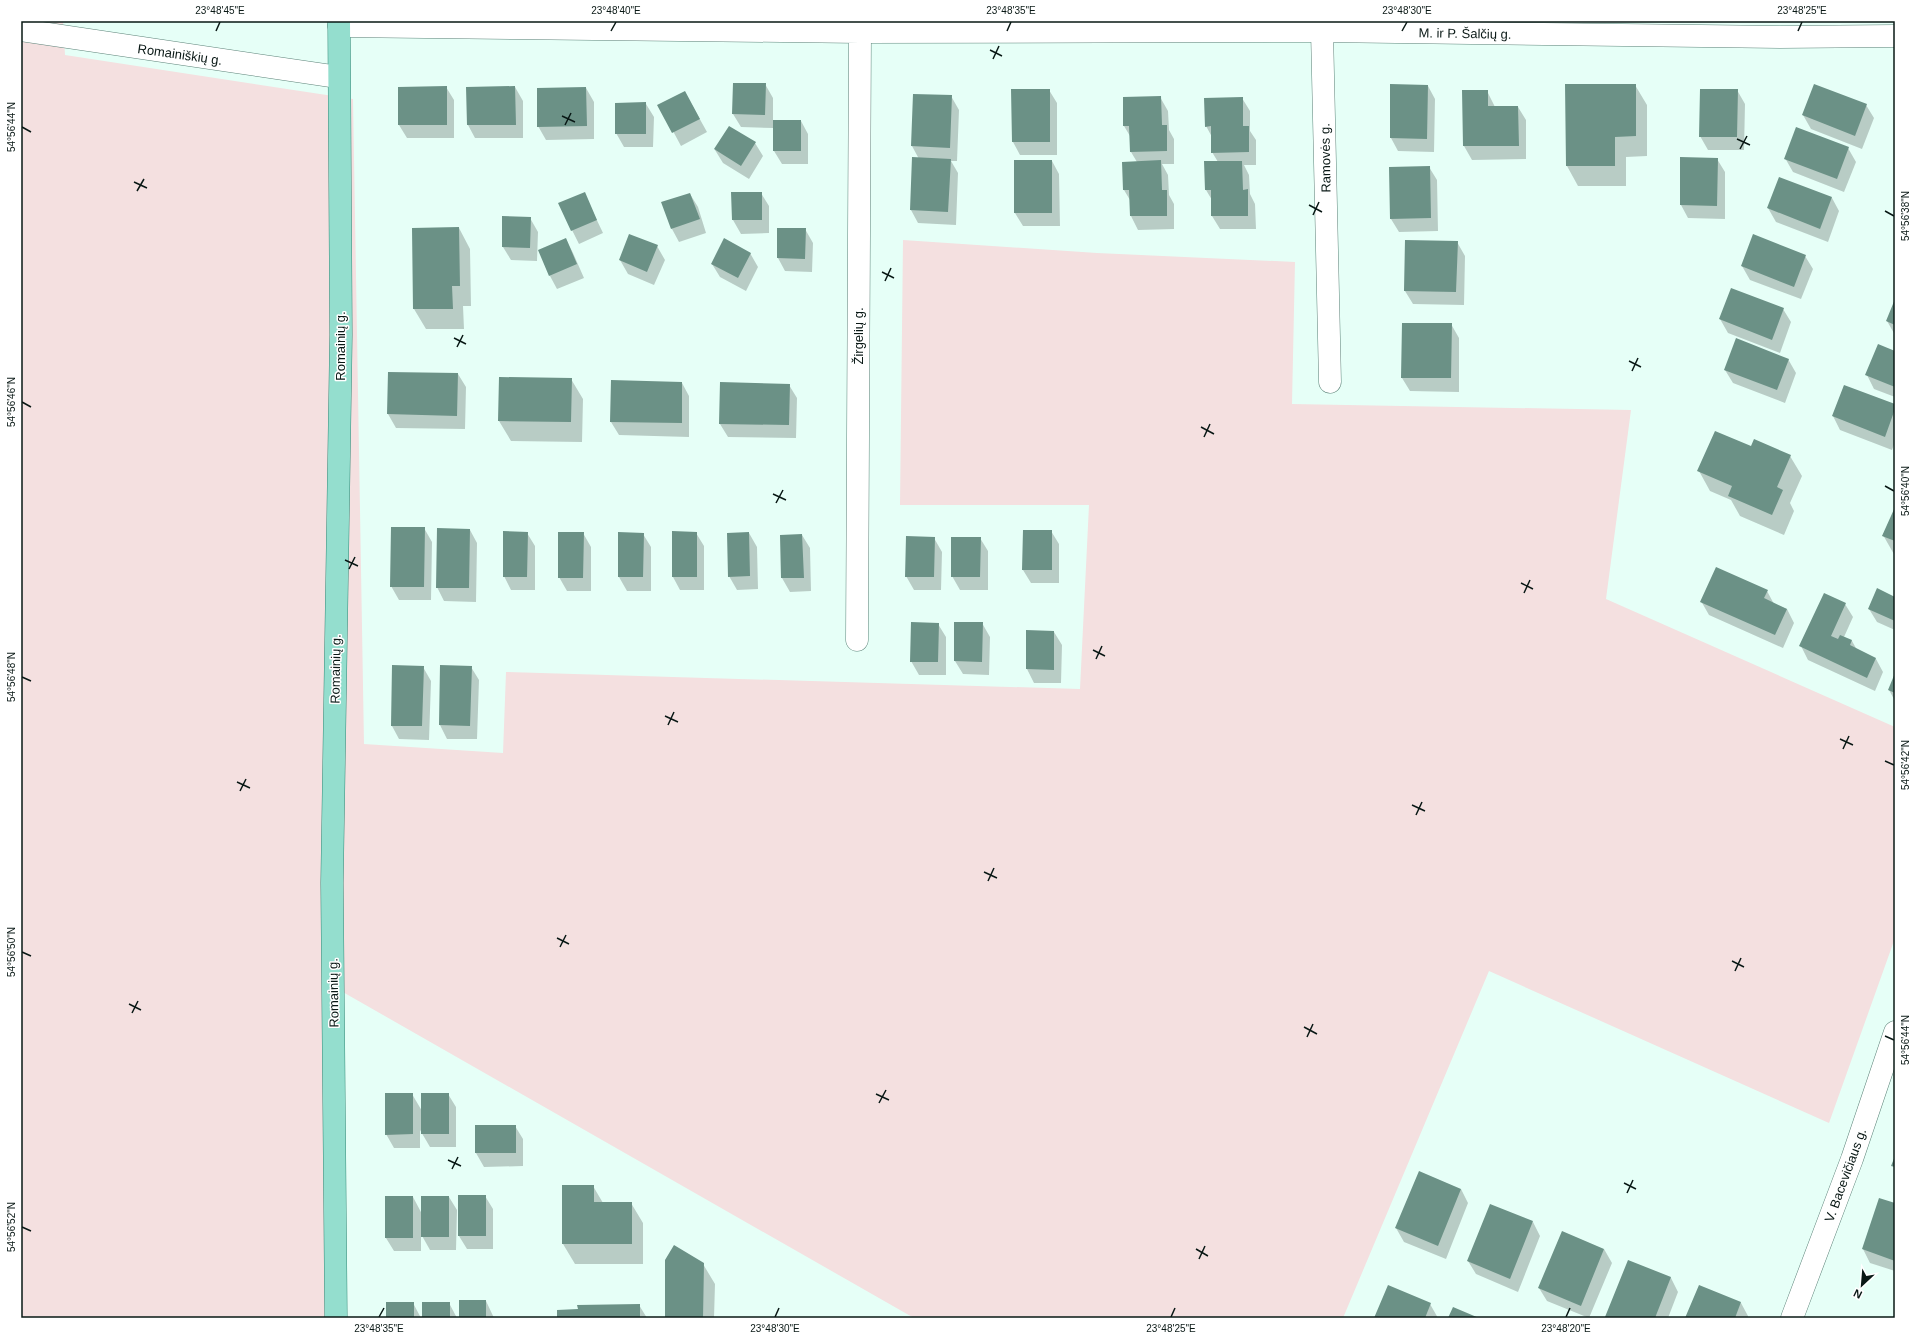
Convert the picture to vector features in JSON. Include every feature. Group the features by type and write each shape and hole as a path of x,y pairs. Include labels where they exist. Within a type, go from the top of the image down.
{"main road":[{"name":"Romainių g.","path":"336,1318 332,883 340,335 339,24"}],"street":[{"name":"M. ir P. Šalčių g.","path":"339,24 860,32 1322,31 1895,36"},
{"name":"Romainiškių g.","path":"21,30 338,78"},
{"name":"Ramovės g.","path":"1322,31 1330,382"},
{"name":"Žirgelių g.","path":"857,640 860,32"},
{"name":"V. Bacevičiaus g.","path":"1792,1318 1852,1159 1895,1032"}],"shaded area":[{"path":"21,21 63,21 65,55 353,99 364,744 503,753 506,672 1080,689 1089,505 900,505 903,240 1097,253 1295,262 1292,404 1631,410 1606,599 1895,727 1895,938 1829,1123 1489,971 1343,1318 914,1318 341,991 338,1318 21,1318"}],"building":[{"path":"733,83 766,83 765,115 732,114"},
{"path":"1390,84 1428,85 1427,139 1390,138"},
{"path":"1565,84 1636,84 1636,136 1615,137 1615,166 1566,166"},
{"path":"1814,84 1867,104 1855,136 1802,115"},
{"path":"447,86 447,125 398,125 398,87"},
{"path":"515,86 516,125 467,125 466,87"},
{"path":"586,87 587,126 537,127 537,88"},
{"path":"1011,89 1050,89 1050,142 1012,142"},
{"path":"1700,89 1738,89 1737,137 1699,137"},
{"path":"1462,90 1488,90 1488,106 1518,106 1519,146 1463,146"},
{"path":"685,91 700,119 672,133 657,105"},
{"path":"913,94 952,95 950,148 911,146"},
{"path":"1161,96 1162,125 1167,125 1167,151 1130,152 1129,126 1123,126 1123,97"},
{"path":"1243,97 1243,126 1249,126 1249,152 1211,153 1211,126 1205,127 1204,98"},
{"path":"646,102 646,134 615,134 615,103"},
{"path":"773,120 801,120 801,151 773,151"},
{"path":"729,126 756,142 741,166 714,149"},
{"path":"1796,127 1849,147 1837,179 1784,159"},
{"path":"912,157 951,159 948,212 910,210"},
{"path":"1680,157 1718,158 1717,206 1680,205"},
{"path":"1014,160 1052,160 1052,213 1014,213"},
{"path":"1161,160 1162,190 1167,190 1167,216 1130,216 1129,190 1123,190 1122,162"},
{"path":"1204,161 1242,161 1243,190 1248,189 1248,216 1211,216 1211,190 1205,190"},
{"path":"1430,166 1431,218 1390,219 1389,167"},
{"path":"1779,177 1832,197 1820,229 1767,208"},
{"path":"585,192 597,220 571,231 558,203"},
{"path":"731,192 762,192 762,220 732,220"},
{"path":"690,193 700,219 671,229 661,202"},
{"path":"502,216 531,217 530,248 502,247"},
{"path":"459,227 460,286 452,286 453,309 413,309 412,228"},
{"path":"777,228 806,228 805,259 777,258"},
{"path":"629,234 658,245 647,272 619,260"},
{"path":"1753,234 1806,255 1794,287 1741,266"},
{"path":"566,238 577,264 549,276 538,250"},
{"path":"724,238 751,253 738,278 711,264"},
{"path":"1405,240 1458,241 1456,292 1404,291"},
{"path":"1731,288 1784,308 1772,340 1719,319"},
{"path":"1895,299 1895,325 1886,321"},
{"path":"1402,323 1452,323 1451,378 1401,378"},
{"path":"1736,338 1789,359 1777,390 1724,370"},
{"path":"1878,344 1895,351 1895,387 1865,375"},
{"path":"388,372 458,373 457,416 387,414"},
{"path":"499,377 572,378 571,422 498,421"},
{"path":"611,380 682,382 682,423 610,422"},
{"path":"720,382 790,384 789,425 719,424"},
{"path":"1844,385 1895,404 1895,409 1885,437 1832,416"},
{"path":"1715,431 1751,446 1754,439 1791,455 1777,487 1783,490 1772,515 1728,496 1732,486 1697,471"},
{"path":"1895,507 1895,541 1882,536"},
{"path":"391,527 425,527 424,587 390,587"},
{"path":"437,528 470,529 469,588 436,588"},
{"path":"1023,530 1052,530 1052,570 1022,570"},
{"path":"503,531 528,532 527,577 503,577"},
{"path":"672,531 697,532 697,577 672,577"},
{"path":"558,532 584,532 583,578 558,578"},
{"path":"618,532 644,533 643,577 618,577"},
{"path":"749,532 750,576 728,577 727,533"},
{"path":"802,534 804,578 781,578 780,535"},
{"path":"906,536 935,537 934,577 905,577"},
{"path":"951,537 981,537 980,577 951,577"},
{"path":"1716,567 1768,590 1764,598 1787,609 1775,635 1700,602"},
{"path":"1877,588 1895,597 1895,621 1868,609"},
{"path":"1824,593 1846,603 1831,636 1838,639 1840,635 1852,640 1850,645 1876,658 1867,678 1799,646"},
{"path":"911,622 939,623 938,662 910,662"},
{"path":"954,622 983,622 982,662 954,661"},
{"path":"1026,630 1054,631 1054,670 1026,669"},
{"path":"392,665 424,666 422,726 391,726"},
{"path":"440,665 472,666 470,726 439,725"},
{"path":"1895,673 1895,693 1888,690"},
{"path":"385,1093 413,1093 413,1134 385,1135"},
{"path":"421,1093 449,1093 449,1134 421,1134"},
{"path":"475,1125 516,1125 516,1153 475,1153"},
{"path":"1895,1156 1895,1167 1891,1166"},
{"path":"1419,1171 1461,1189 1438,1246 1395,1228"},
{"path":"562,1185 594,1185 594,1202 632,1202 632,1244 562,1244"},
{"path":"458,1195 486,1195 486,1236 458,1236"},
{"path":"385,1196 413,1196 413,1238 385,1238"},
{"path":"421,1196 449,1196 449,1237 421,1237"},
{"path":"1879,1198 1895,1203 1895,1261 1862,1249"},
{"path":"1490,1204 1533,1221 1510,1279 1467,1261"},
{"path":"1562,1231 1604,1249 1581,1306 1538,1288"},
{"path":"674,1245 704,1263 703,1318 665,1318 665,1260"},
{"path":"1628,1260 1671,1277 1655,1318 1605,1317"},
{"path":"1388,1285 1431,1303 1425,1318 1374,1318"},
{"path":"1699,1285 1741,1302 1735,1318 1685,1318"},
{"path":"459,1300 486,1300 486,1318 459,1318"},
{"path":"386,1302 414,1302 414,1318 386,1318"},
{"path":"422,1302 450,1302 450,1318 422,1318"},
{"path":"640,1304 640,1318 557,1318 557,1310 578,1309 577,1305"},
{"path":"1453,1307 1479,1318 1448,1318"}]}
